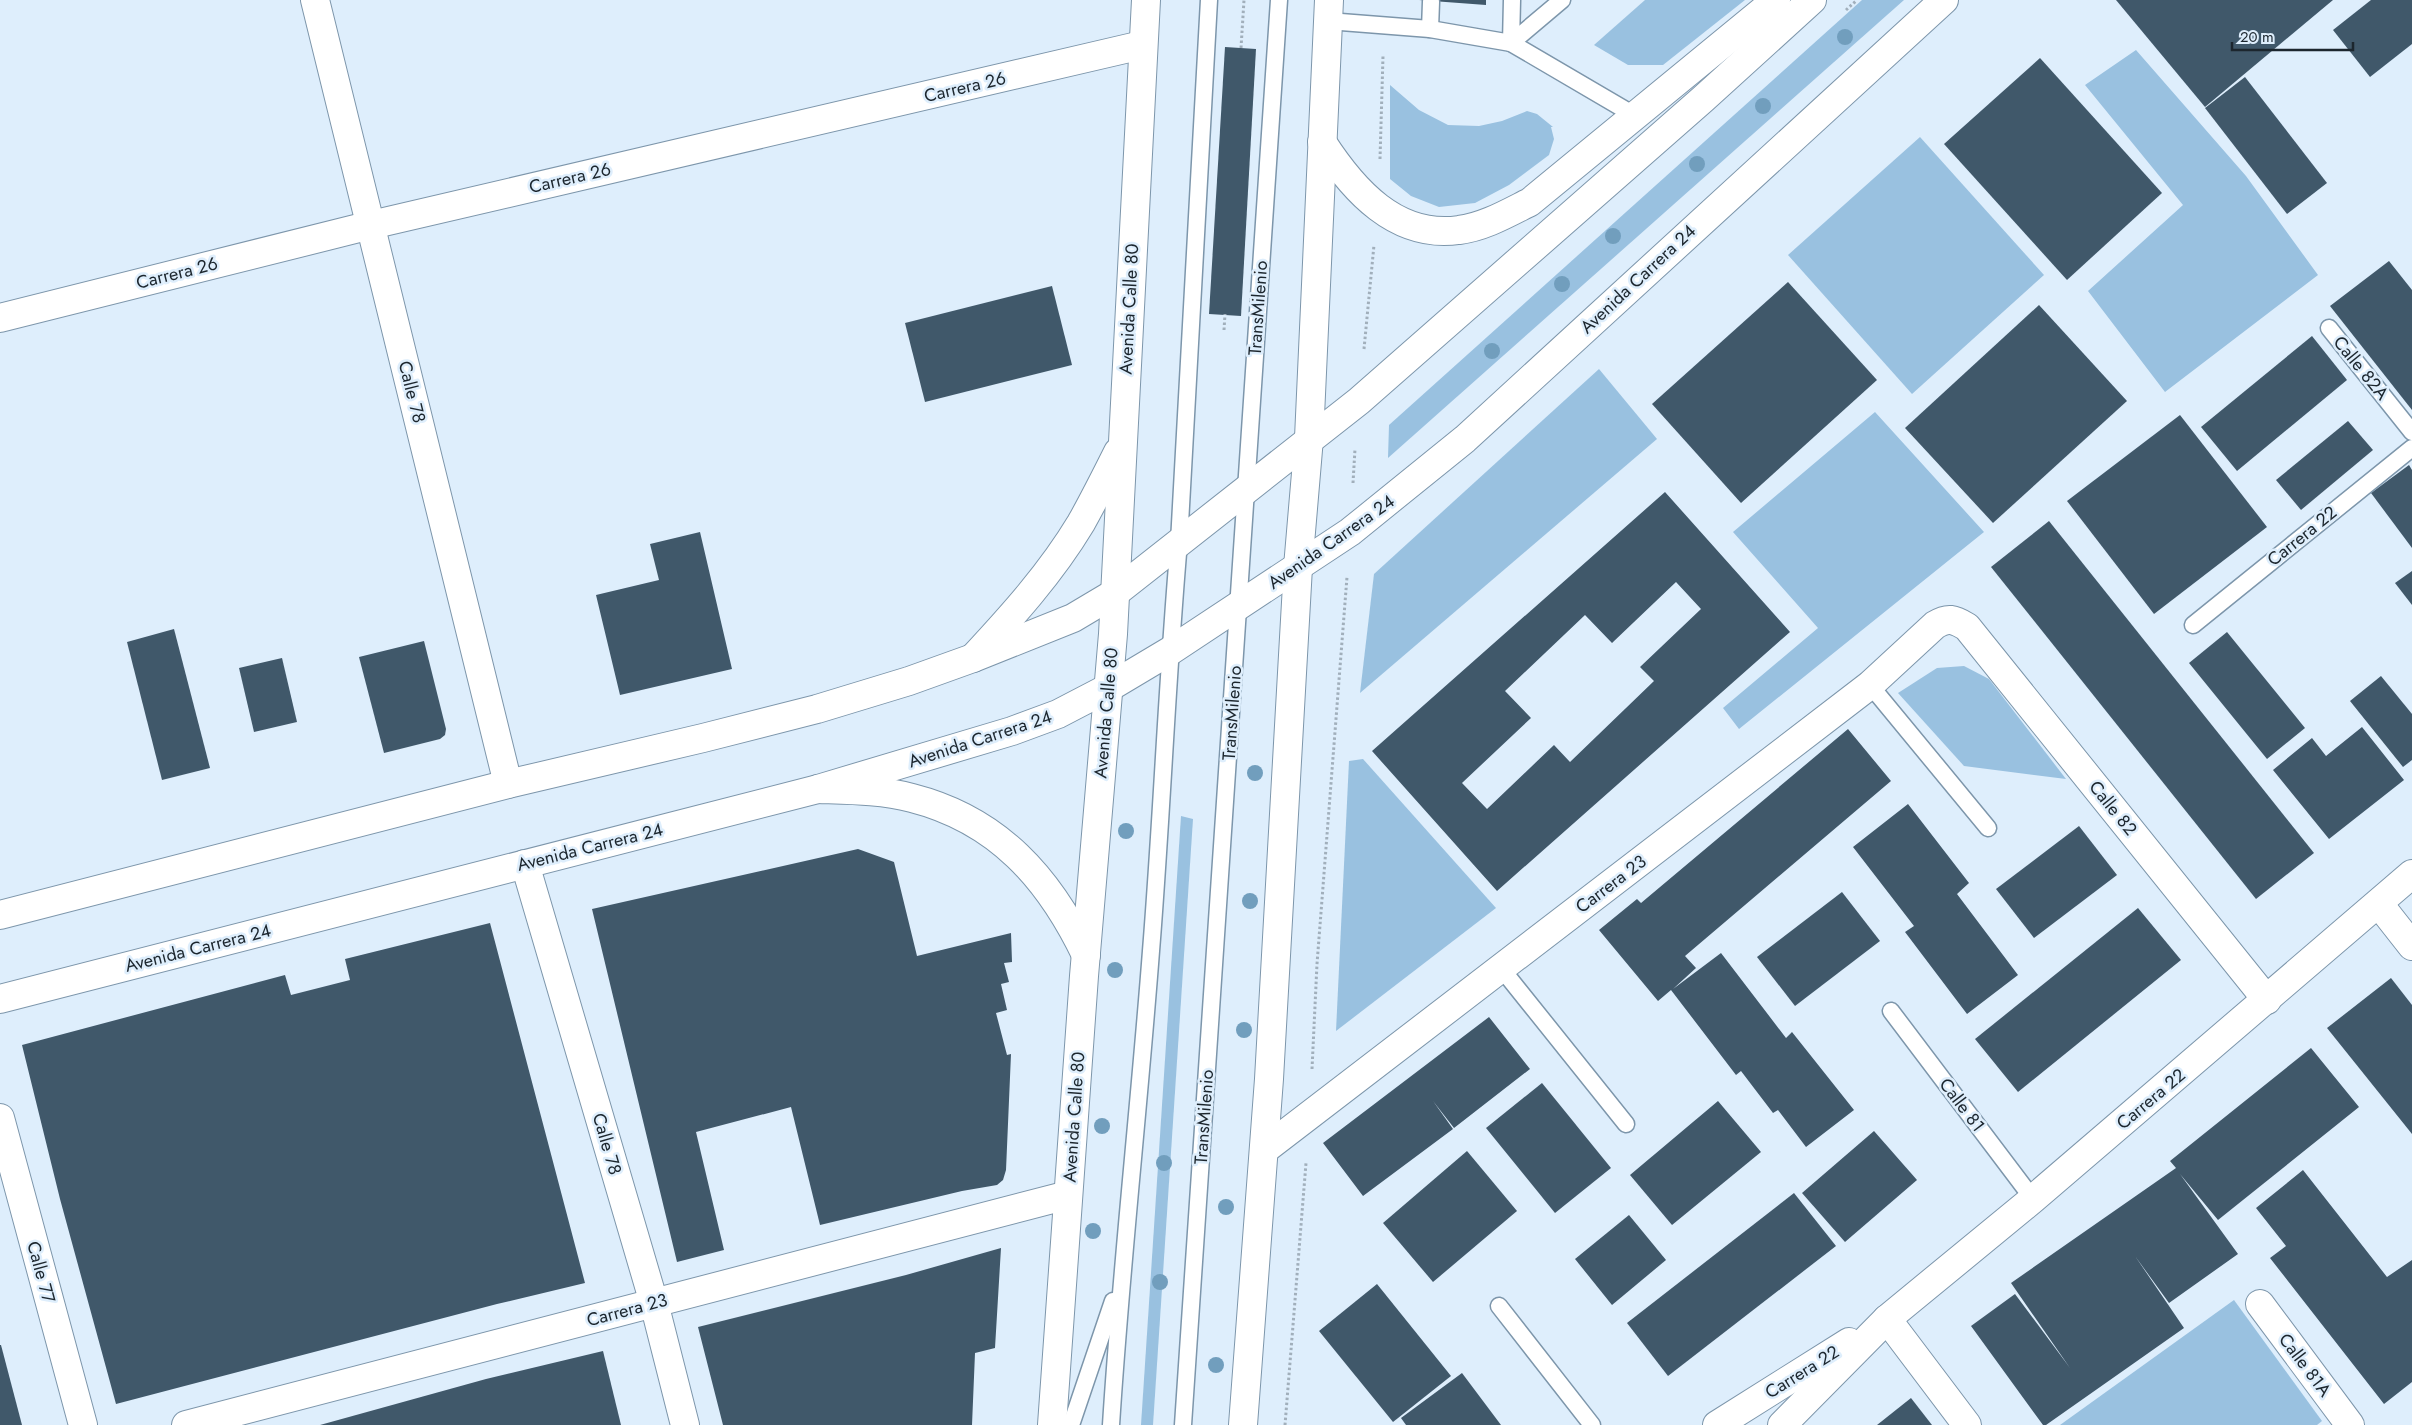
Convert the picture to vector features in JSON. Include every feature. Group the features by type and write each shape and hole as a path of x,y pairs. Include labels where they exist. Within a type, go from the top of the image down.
{"main road":[{"name":"Calle 78","path":"314,0 508,784"},
{"name":"Avenida Calle 80","path":"1052,1425 1086,955 1115,593 1142,45 1146,0"},
{"path":"1322,142 1349,181 1378,209 1406,225 1431,231 1459,230 1496,219 1530,202 1776,0"},
{"path":"0,915 508,784 817,709 909,681 1073,618 1115,593 1359,400 1812,0"},
{"name":"Avenida Carrera 24","path":"0,999 818,789 1012,731 1058,714 1108,688 1170,651 1350,532 1465,439 1944,0"},
{"path":"1243,1425 1264,1150 1298,567 1309,438 1329,10"},
{"name":"Carrera 26","path":"0,318 371,225 1142,45"},
{"path":"973,658 1013,615 1080,525 1122,444"},
{"name":"Carrera 23","path":"1264,1150 1870,685 1935,625 1946,619 1956,620"},
{"name":"Calle 82","path":"1956,620 1967,626 2267,1000"},
{"path":"818,789 870,791 913,798 959,815 998,838 1028,864 1043,882 1075,932 1086,955"},
{"name":"Calle 78","path":"524,864 654,1303 685,1425"},
{"name":"Carrera 22","path":"1782,1425 1887,1319 2034,1199 2412,874"},
{"path":"2379,904 2412,946"},
{"name":"Calle 77","path":"0,1118 83,1425"},
{"name":"Carrera 23","path":"186,1425 1068,1195"},
{"name":"Calle 81A","path":"2260,1304 2350,1425"},
{"path":"1887,1319 1967,1425"},
{"name":"Carrera 22","path":"1717,1425 1887,1319"}],"lane":[{"path":"1111,1425 1120,1280 1151,950 1170,651 1179,542 1209,0"},
{"name":"TransMilenio","path":"1183,1425 1279,0"},
{"path":"1512,0 1512,43"},
{"path":"1512,43 1562,0"},
{"path":"1430,29 1431,2"},
{"path":"1329,10 1385,25 1430,29 1512,43 1634,115"},
{"name":"Calle 82A","path":"2329,328 2412,432"},
{"name":"Carrera 22","path":"2192,625 2412,448"},
{"path":"1870,685 1988,828"},
{"path":"1501,968 1626,1124"},
{"name":"Calle 81","path":"1891,1011 2034,1199"},
{"path":"1071,1425 1120,1280"},
{"path":"1499,1306 1592,1425"}],"path":[{"path":"1241,48 1244,0"},
{"path":"1285,1425 1309,1115 1316,964 1359,400 1378,209 1385,25"}],"shaded area":[{"path":"1645,0 1745,0 1663,65 1628,65 1594,45"},
{"path":"1862,0 1904,0 1388,458 1389,425"},
{"path":"2136,50 2246,176 2318,275 2165,392 2088,291 2183,205 2085,85"},
{"path":"1390,85 1419,110 1448,125 1479,126 1502,121 1527,111 1537,114 1553,127 1551,127 1554,139 1549,155 1509,185 1475,203 1439,207 1411,196 1390,179"},
{"path":"1920,137 2044,275 1912,394 1788,255"},
{"path":"1599,369 1657,439 1360,693 1374,574"},
{"path":"1875,412 1984,532 1739,729 1723,708 1818,628 1733,532"},
{"path":"1964,666 1989,679 2066,779 1964,766 1898,693 1937,668"},
{"path":"1363,759 1496,908 1336,1031 1349,761"},
{"path":"1181,816 1193,819 1153,1425 1141,1425"},
{"path":"2234,1300 2322,1421 2317,1425 2060,1425"}],"building":[{"path":"1419,0 1486,0 1486,5"},
{"path":"2116,0 2333,0 2205,107"},
{"path":"2371,0 2412,0 2412,44 2370,77 2333,30"},
{"path":"1225,47 1256,49 1241,316 1209,314"},
{"path":"2040,58 2162,193 2067,280 1944,144"},
{"path":"2245,77 2327,183 2287,214 2205,108"},
{"path":"2389,261 2412,290 2412,410 2330,306"},
{"path":"1788,282 1877,380 1741,503 1652,404"},
{"path":"1052,286 1072,365 925,402 905,323"},
{"path":"2039,305 2127,401 1993,523 1905,428"},
{"path":"2312,336 2347,380 2237,471 2201,427"},
{"path":"2180,415 2267,527 2154,614 2067,501"},
{"path":"2348,421 2373,450 2301,510 2276,480"},
{"path":"2409,465 2412,470 2412,548 2371,493"},
{"path":"1665,492 1790,632 1497,891 1372,751","holes":["1676,582 1701,609 1640,667 1654,681 1570,762 1554,745 1487,809 1462,783 1531,718 1505,691 1585,615 1612,643"]},
{"path":"2049,521 2314,853 2256,899 1991,567"},
{"path":"700,532 732,669 620,695 596,595 659,580 650,544"},
{"path":"2412,571 2412,605 2395,583"},
{"path":"174,629 210,768 162,780 127,642"},
{"path":"2227,632 2305,728 2267,759 2189,663"},
{"path":"424,641 446,729 445,735 440,739 384,753 359,657"},
{"path":"282,658 297,722 254,732 239,668"},
{"path":"2381,676 2412,714 2412,760 2403,767 2350,701"},
{"path":"2362,727 2404,780 2329,839 2273,770 2312,738 2326,756"},
{"path":"1848,729 1891,781 1685,956 1696,968 1673,989 1721,953 1786,1038 1792,1032 1854,1110 1806,1147 1778,1110 1773,1113 1741,1071 1736,1075 1671,990 1658,1001 1599,930 1637,899 1641,903"},
{"path":"1908,804 1969,883 1957,894 2018,975 1967,1014 1905,932 1914,926 1853,847"},
{"path":"2079,826 2117,875 2034,938 1996,889"},
{"path":"858,849 894,862 917,956 1011,933 1012,962 1004,963 1009,982 1001,984 1007,1010 996,1013 1007,1055 1011,1054 1006,1170 1003,1180 997,1185 962,1191 820,1225 791,1107 696,1132 724,1250 677,1262 592,909"},
{"path":"1842,892 1880,941 1795,1006 1757,957"},
{"path":"2138,908 2181,960 2018,1092 1975,1039"},
{"path":"490,923 585,1283 497,1304 116,1404 60,1199 22,1045 285,975 291,995 350,980 345,959"},
{"path":"2391,978 2412,1005 2412,1134 2327,1028"},
{"path":"1489,1017 1530,1069 1454,1128 1433,1101 1453,1129 1363,1196 1323,1143"},
{"path":"2311,1048 2359,1107 2218,1220 2180,1174 2238,1254 2169,1303 2135,1256 2184,1328 2046,1425 2043,1425 1971,1326 2015,1294 2070,1368 2011,1283 2176,1168 2170,1161"},
{"path":"1542,1083 1611,1168 1555,1213 1486,1128"},
{"path":"1718,1101 1761,1152 1672,1225 1630,1175"},
{"path":"1874,1131 1917,1180 1845,1242 1802,1193"},
{"path":"1467,1151 1517,1211 1433,1282 1383,1223"},
{"path":"2303,1170 2387,1277 2412,1260 2412,1382 2384,1404 2270,1258 2286,1246 2256,1208"},
{"path":"1794,1193 1836,1246 1668,1376 1627,1323"},
{"path":"1629,1215 1666,1260 1612,1305 1575,1259"},
{"path":"1001,1248 995,1348 975,1353 972,1425 723,1425 698,1327 906,1275"},
{"path":"1377,1284 1451,1376 1393,1422 1319,1331"},
{"path":"1,1345 22,1425 0,1425"},
{"path":"603,1351 621,1425 320,1425 486,1379"},
{"path":"1462,1373 1501,1425 1406,1425 1401,1418"},
{"path":"1911,1398 1932,1425 1877,1425"}]}
